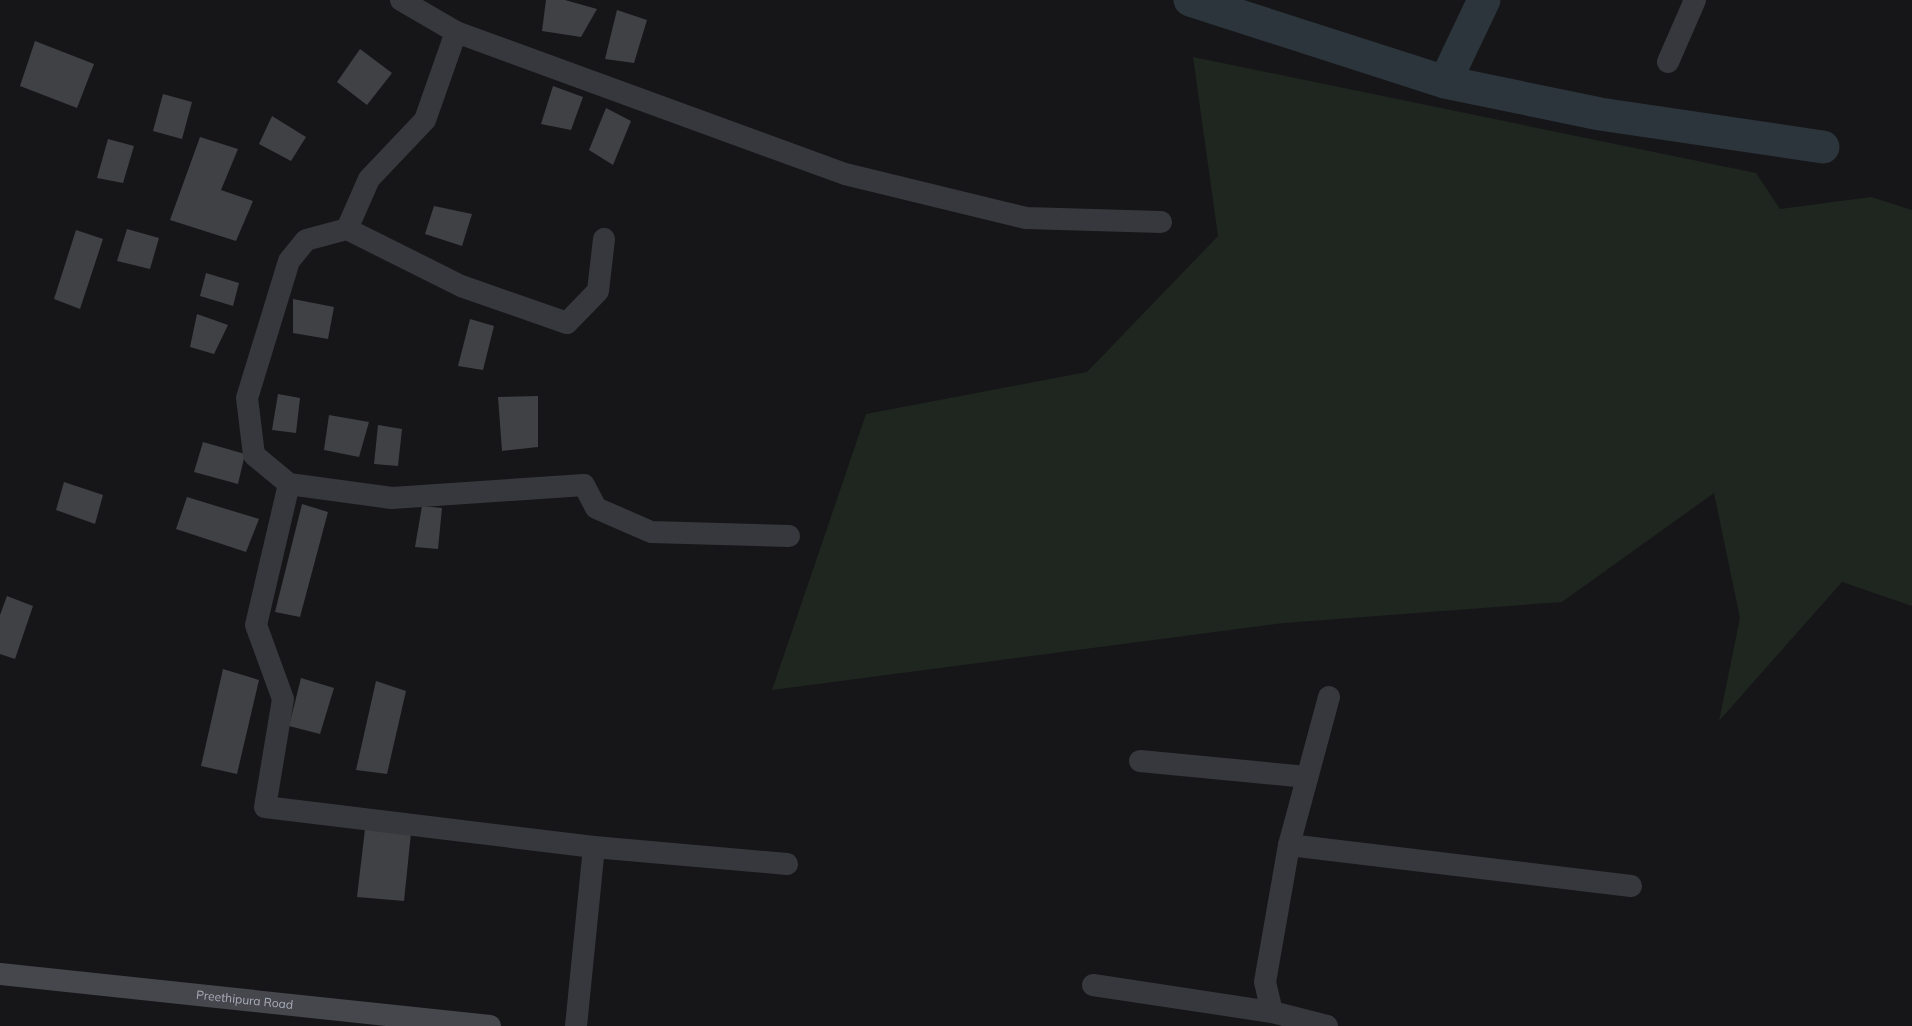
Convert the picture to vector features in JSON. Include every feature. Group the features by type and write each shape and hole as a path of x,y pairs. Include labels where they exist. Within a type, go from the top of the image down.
{"street":[{"path":"401,0 456,32 845,174 1026,218 1161,222"},
{"path":"1668,62 1696,0"},
{"path":"346,229 369,179 425,120 456,32"},
{"path":"604,239 598,291 567,323 461,286 346,229 306,240 289,261 246,398 254,455 289,484 392,498 584,485 596,508 651,532 789,536"},
{"path":"289,484 256,625 283,699 265,806 594,847 788,864"},
{"path":"1272,1012 1265,982 1289,844 1329,697"},
{"path":"1140,761 1307,777"},
{"path":"1289,844 1631,886"},
{"path":"576,1026 594,847"},
{"name":"Preethipura Road","path":"0,974 490,1026"},
{"path":"1093,985 1272,1012 1327,1026"}],"shaded area":[{"path":"1193,57 1756,173 1780,209 1871,197 1912,210 1912,606 1842,582 1719,721 1740,618 1714,493 1562,602 1284,623 772,690 866,414 1087,372 1218,236"}],"building":[{"path":"546,0 565,0 597,9 581,37 542,31"},
{"path":"617,10 647,20 634,63 605,59"},
{"path":"35,41 94,64 77,108 20,86"},
{"path":"360,49 392,73 367,105 337,82"},
{"path":"553,86 583,97 571,130 541,124"},
{"path":"163,94 192,102 182,139 153,131"},
{"path":"606,108 631,121 613,165 589,150"},
{"path":"272,116 306,137 291,161 259,144"},
{"path":"200,137 238,149 221,190 253,201 236,241 170,220"},
{"path":"108,139 134,146 123,183 97,178"},
{"path":"434,206 472,214 462,246 425,234"},
{"path":"127,229 159,238 150,269 117,261"},
{"path":"76,230 103,239 80,309 54,299"},
{"path":"206,273 239,283 233,306 200,296"},
{"path":"293,299 334,307 328,339 293,333"},
{"path":"197,314 228,325 214,354 190,347"},
{"path":"470,319 494,326 483,370 458,366"},
{"path":"278,394 300,398 296,433 272,430"},
{"path":"538,396 538,447 502,451 498,397"},
{"path":"329,415 369,422 359,457 324,450"},
{"path":"378,425 402,429 398,466 374,464"},
{"path":"203,442 245,454 238,484 194,472"},
{"path":"64,482 103,495 95,524 56,510"},
{"path":"187,497 259,519 246,552 176,529"},
{"path":"302,504 328,512 300,617 275,612"},
{"path":"422,506 442,508 438,549 415,547"},
{"path":"7,596 33,606 15,659 0,654 0,615"},
{"path":"223,669 259,680 237,774 201,766"},
{"path":"301,678 334,688 320,734 289,726"},
{"path":"376,681 406,691 387,774 356,770"},
{"path":"365,829 411,833 404,901 357,897"}],"waterway":[{"path":"1190,0 1445,82 1600,114 1823,147"},
{"path":"1445,82 1484,0"}]}
